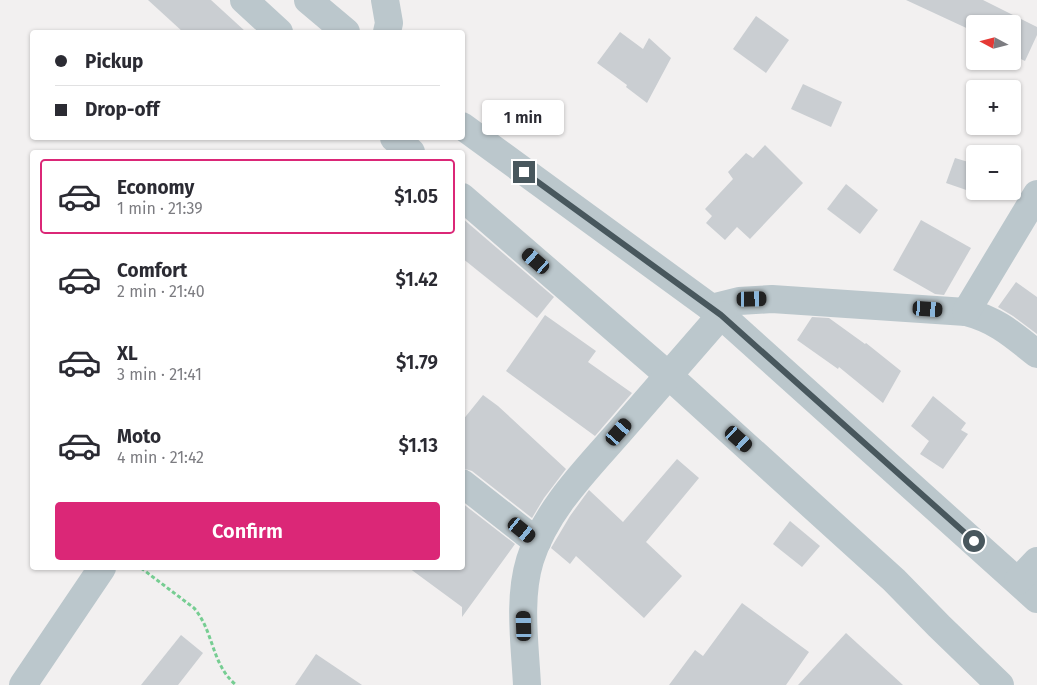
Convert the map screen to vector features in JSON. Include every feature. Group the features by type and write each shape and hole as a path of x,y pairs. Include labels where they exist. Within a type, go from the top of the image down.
{"street":[{"path":"244,0 277,30"},
{"path":"308,0 344,30"},
{"path":"385,0 389,23 387,30"},
{"path":"465,128 716,311 1028,590 1037,561"},
{"path":"381,150 388,140"},
{"path":"396,140 409,150"},
{"path":"966,312 1037,194"},
{"path":"465,200 668,376 894,580 1000,685"},
{"path":"527,685 525,585 530,560 550,516 582,474 668,376 716,311 739,301 772,299 966,312 983,316 999,324 1037,354"},
{"path":"465,485 537,542"},
{"path":"23,685 101,570"}],"path":[{"path":"144,570 194,608 202,618 220,666 236,685"}],"building":[{"path":"148,0 211,0 244,30 181,30"},
{"path":"906,0 983,0 1013,15 966,15 966,28"},
{"path":"756,16 789,40 766,73 733,49"},
{"path":"1021,19 1037,27 1037,35 1025,61 1021,59"},
{"path":"620,32 643,49 649,38 671,58 647,103 626,87 627,85 597,63"},
{"path":"803,84 842,102 831,127 791,109"},
{"path":"765,145 803,183 750,239 737,227 725,240 706,223 712,216 705,209 733,179 728,172 746,153 753,158"},
{"path":"955,158 966,161 966,190 946,183"},
{"path":"846,184 878,210 860,234 827,209"},
{"path":"921,220 971,248 944,295 935,294 893,270"},
{"path":"465,221 554,297 537,318 465,260"},
{"path":"1016,282 1037,297 1037,334 998,307"},
{"path":"545,315 596,351 588,362 632,393 595,436 506,371"},
{"path":"812,317 829,318 866,343 901,371 883,403 839,367 838,369 797,340"},
{"path":"483,395 498,406 566,469 544,498 532,518 472,471 465,469 465,417"},
{"path":"933,396 966,423 961,430 968,434 943,469 920,454 929,441 911,426"},
{"path":"677,459 699,478 646,542 682,576 644,618 576,556 570,564 551,548 570,516 589,490 623,522"},
{"path":"465,505 515,544 462,617 462,607 412,570 465,570"},
{"path":"790,521 820,546 802,567 773,544"},
{"path":"742,603 809,652 786,685 669,685 695,650 703,656"},
{"path":"846,633 903,685 798,685"},
{"path":"181,635 203,653 178,685 141,685"},
{"path":"316,654 362,685 295,685"}],"route":[{"path":"524,172 721,315 974,541"}]}
